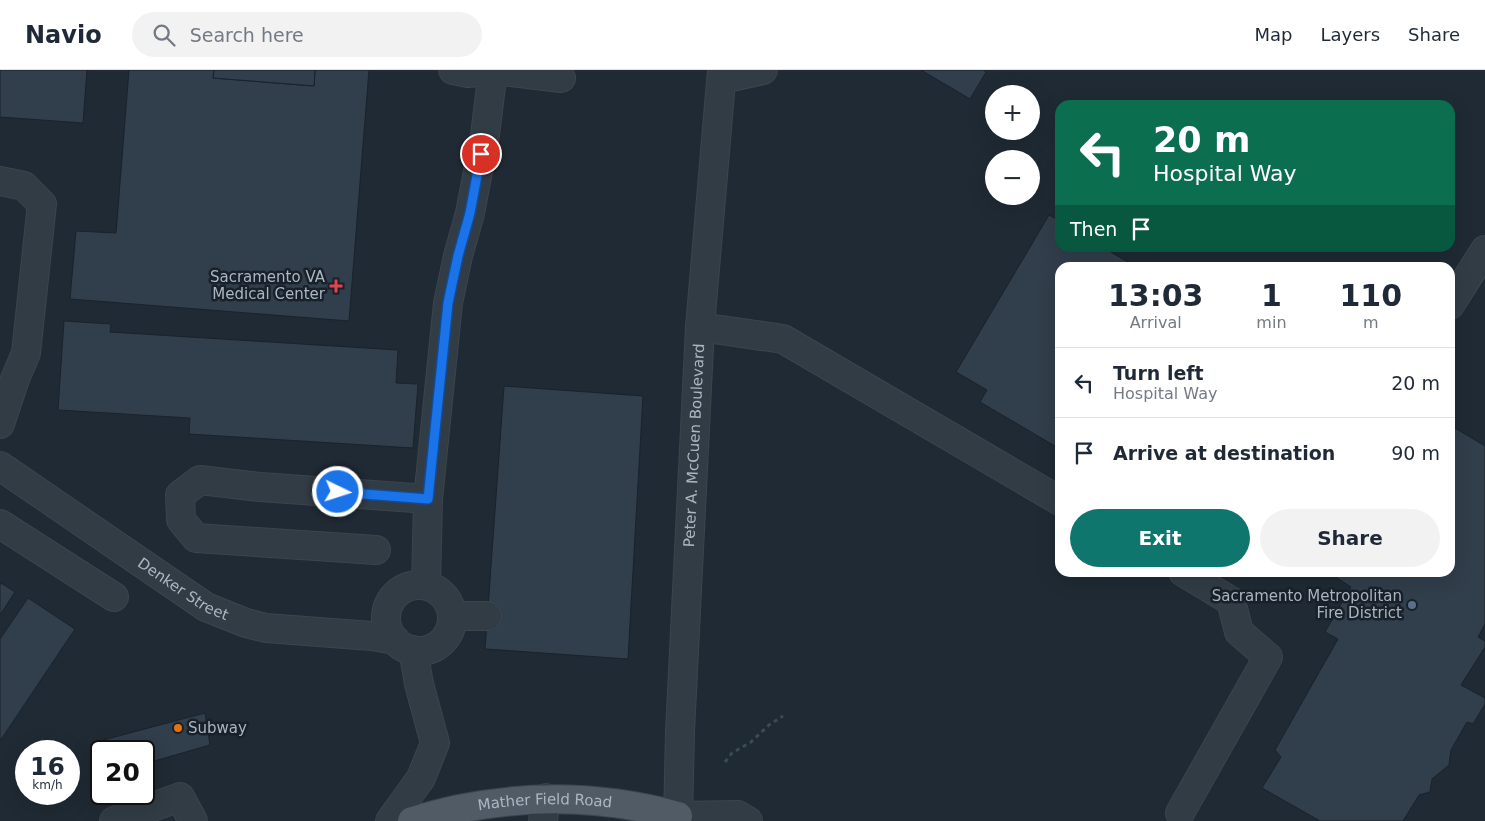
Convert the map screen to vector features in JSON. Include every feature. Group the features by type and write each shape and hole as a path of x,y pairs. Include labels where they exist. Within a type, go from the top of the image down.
{"main road":[{"name":"Mather Field Road","path":"412,821 459,809 544,810 590,799 654,809 680,819"}],"street":[{"path":"453,70 468,73 493,70 561,78"},
{"path":"426,585 428,499 448,303 478,172 485,135 493,70"},
{"path":"722,74 763,70"},
{"name":"Peter A. McCuen Boulevard","path":"680,819 680,732 700,327 722,74"},
{"path":"0,180 24,186 42,204 26,353 14,380 0,424"},
{"path":"1455,297 1485,250"},
{"path":"700,327 782,339 1055,498"},
{"name":"Denker Street","path":"0,466 206,607 266,628 372,636 404,645"},
{"path":"376,550 196,538 181,520 180,495 200,480 428,499"},
{"path":"3,533 114,597"},
{"path":"1180,813 1268,657 1238,632 1231,601 1191,577"},
{"path":"390,821 421,778 435,743 419,684 404,645 386,626 386,614 388,604 395,594 404,588 415,584 426,585 436,589 450,605 452,616 449,631 439,644 429,649 419,651 404,645"},
{"path":"452,616 487,616"},
{"path":"114,821 180,797 193,821"},
{"path":"680,819 738,815 748,821"}],"path":[{"path":"725,762 732,753 751,742 769,725 783,716"}],"building":[{"path":"0,70 87,70 83,123 0,117"},
{"path":"129,70 214,70 213,78 314,86 315,70 369,70 349,321 70,299 76,231 116,233"},
{"path":"214,70 315,70 314,86 213,78"},
{"path":"921,70 983,70 986,72 970,99"},
{"path":"1049,215 1055,218 1055,252 1111,252 1128,262 1055,262 1055,446 980,402 987,390 956,372"},
{"path":"64,321 111,324 110,332 398,350 396,383 418,384 413,448 189,434 190,418 58,410"},
{"path":"504,386 643,396 628,659 485,649"},
{"name":"Sacramento Metropolitan Fire District","path":"1455,428 1485,446 1485,624 1478,637 1485,641 1485,647 1461,685 1485,698 1485,704 1473,724 1467,722 1451,750 1449,765 1432,779 1430,792 1419,795 1403,821 1320,821 1262,788 1281,757 1275,750 1338,639 1325,632 1351,587 1336,577 1455,577"},
{"path":"1,583 15,592 0,615 0,585"},
{"path":"28,598 75,629 0,741 0,639"},
{"name":"Subway","path":"205,713 210,745 155,761 155,740 103,740"}],"place":[{"name":"Sacramento VA Medical Center","path":"336,286"},
{"name":"Sacramento Metropolitan Fire District","path":"1412,605"},
{"name":"Subway","path":"178,728"}],"route":[{"path":"338,492 428,499 448,303 470,213 481,154"}]}
